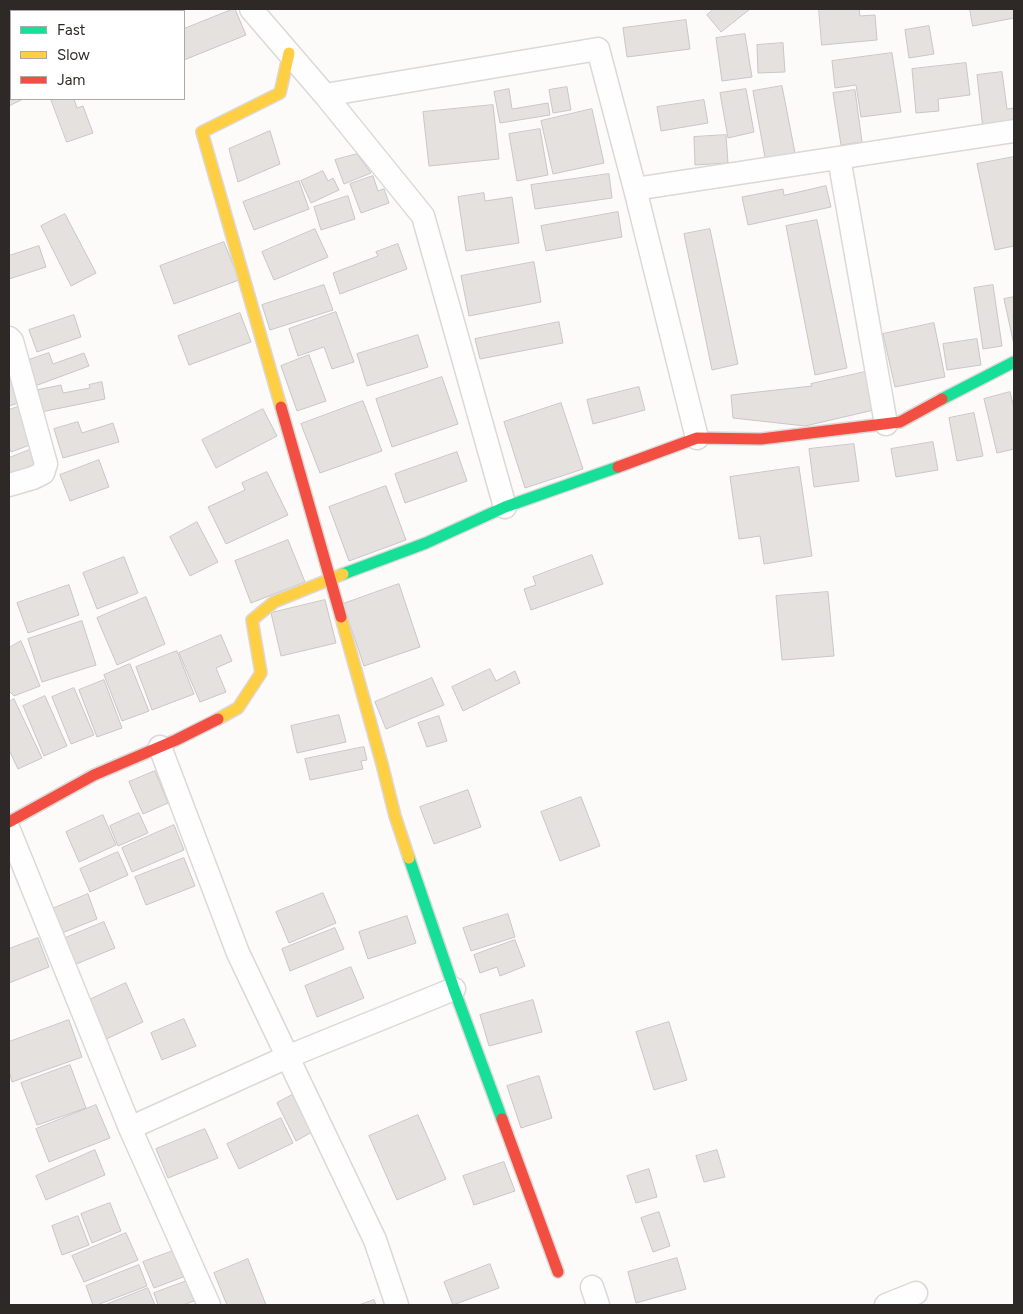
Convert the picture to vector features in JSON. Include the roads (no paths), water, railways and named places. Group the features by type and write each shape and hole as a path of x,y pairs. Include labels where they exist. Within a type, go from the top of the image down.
{"street":[{"path":"251,9 325,95 423,216 505,507"},
{"path":"325,95 598,49 697,438"},
{"path":"289,53 280,93 202,132 331,579 395,816 454,989 558,1272"},
{"path":"635,189 1014,131"},
{"path":"839,158 886,424"},
{"path":"9,338 12,341 46,464 43,473 9,485"},
{"path":"9,822 94,774 160,747 238,708 261,673 252,620 274,602 426,543 505,507 697,438 761,440 900,422 963,387 1014,362"},
{"path":"160,747 238,953 375,1240 398,1305"},
{"path":"9,830 130,1128 209,1305"},
{"path":"130,1128 287,1057 454,989"},
{"path":"886,1305 916,1293"}]}
